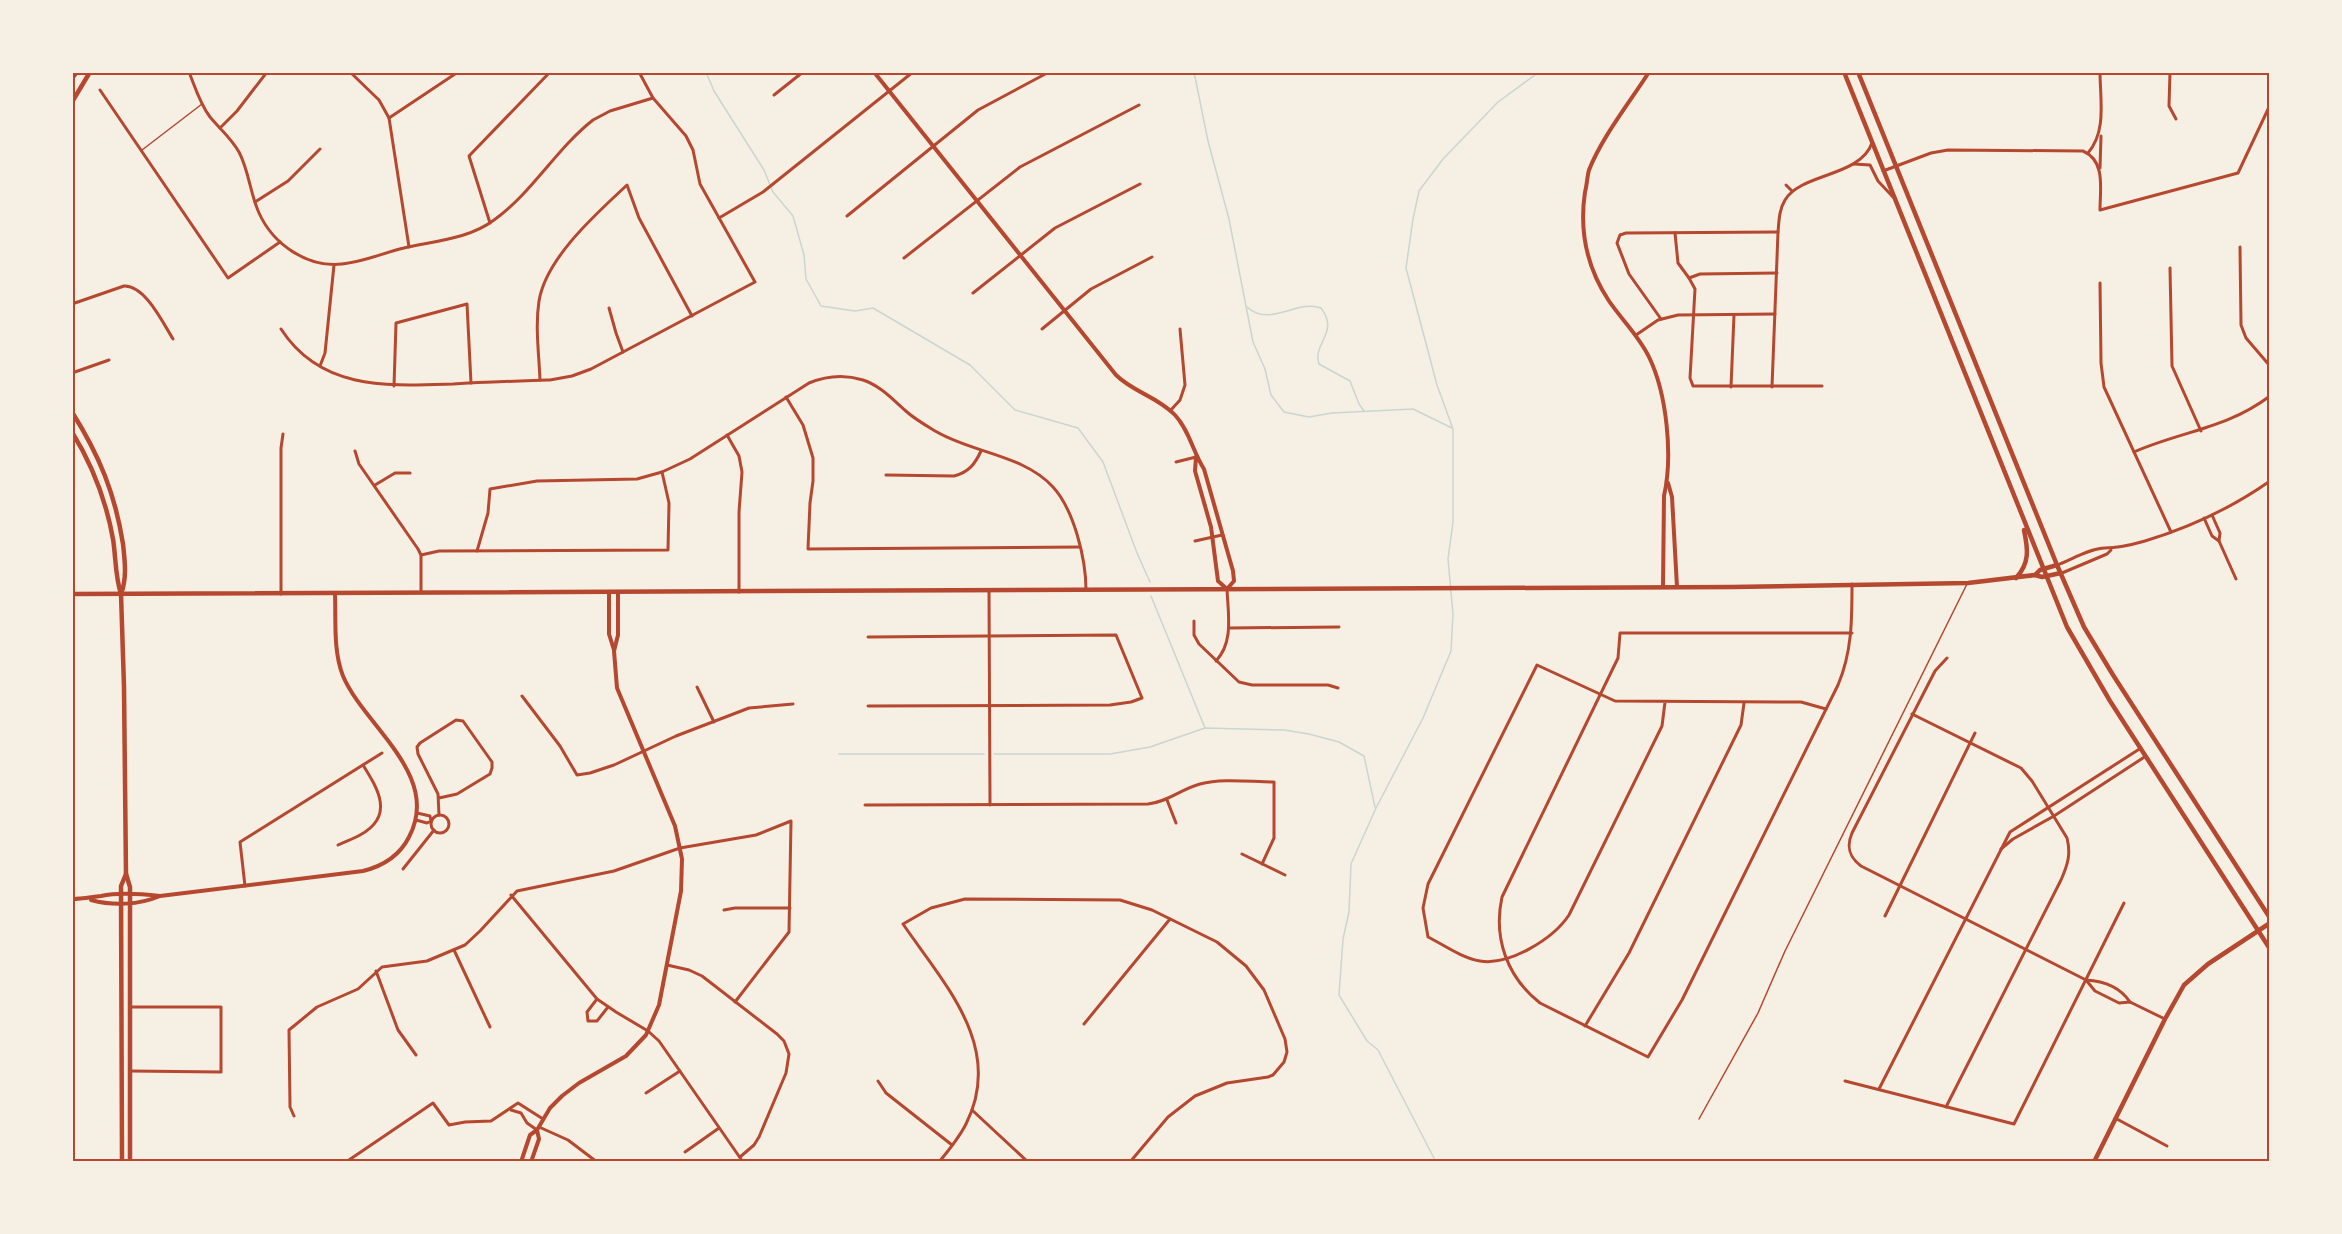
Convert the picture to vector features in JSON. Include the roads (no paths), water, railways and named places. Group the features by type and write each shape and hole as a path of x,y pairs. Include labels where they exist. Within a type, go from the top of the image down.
{"main road":[{"path":"72,78 77,72"},
{"path":"72,102 90,72"},
{"path":"1844,72 2022,519 2076,645 2270,949"},
{"path":"1858,72 2084,627 2270,918"},
{"path":"72,412 97,454 112,491 124,552 126,581 121,594"},
{"path":"72,432 93,470 105,501 113,541 117,582 121,594 126,874 130,886 130,1162"},
{"path":"2016,578 2023,570 2027,558 2022,519"},
{"path":"2034,575 2043,569 2057,565"},
{"path":"72,594 1663,587 1968,583 2061,573"},
{"path":"122,1162 121,886 126,874"},
{"path":"2094,1162 2165,1019 2184,986 2195,974 2270,923"}],"street":[{"path":"189,72 202,104 233,142 243,161 264,223 280,242 306,258 334,265 360,261 466,234 490,223 510,207 593,120 610,111 652,98"},
{"path":"220,128 237,111 267,72"},
{"path":"350,72 379,100 389,118 409,247"},
{"path":"389,118 458,72"},
{"path":"490,223 469,156 550,72"},
{"path":"282,329 298,350 320,366 349,379 370,384 394,386 540,380 572,376 624,352 754,282 700,184 693,150 686,136 652,98 639,72"},
{"path":"774,95 803,72"},
{"path":"874,72 1121,379 1155,398 1170,411 1186,431 1196,457 1204,469 1233,571 1234,581 1227,589 1228,628 1225,650 1216,662"},
{"path":"719,218 763,192 913,72"},
{"path":"847,216 978,110 1049,72"},
{"path":"1649,72 1605,140 1589,171 1583,217 1585,244 1594,275 1610,303 1636,335 1650,360 1660,387 1667,428 1663,587"},
{"path":"2100,72 2100,210 2238,173 2270,105"},
{"path":"2170,72 2169,106 2176,119"},
{"path":"100,90 228,278 280,242"},
{"path":"904,258 1020,167 1139,105"},
{"path":"2088,153 2097,142 2101,131"},
{"path":"1772,387 1778,232 1782,207 1792,191 1852,164 1866,155 1872,142"},
{"path":"255,202 288,181 320,149"},
{"path":"1883,171 1931,153 1948,150 2071,150 2088,153 2096,159 2100,170"},
{"path":"1852,164 1870,165 1878,182 1894,198"},
{"path":"973,293 1055,228 1140,184"},
{"path":"540,380 538,310 545,281 560,255 627,185 639,218 692,316"},
{"path":"1786,185 1792,191"},
{"path":"1661,319 1629,274 1622,260 1617,240 1620,236 1626,233 1778,232"},
{"path":"1675,233 1678,263 1695,290 1690,381 1694,386 1822,386"},
{"path":"2240,247 2241,325 2248,341 2270,366"},
{"path":"1042,329 1100,283 1152,256"},
{"path":"320,366 325,353 334,265"},
{"path":"2170,268 2172,366 2201,431"},
{"path":"1689,278 1700,274 1777,273"},
{"path":"2100,283 2102,379 2171,532"},
{"path":"72,304 124,286 133,286 143,293 173,339"},
{"path":"394,386 396,323 467,304 471,383"},
{"path":"609,309 624,352"},
{"path":"1636,335 1661,319 1678,315 1775,314"},
{"path":"1731,387 1734,315"},
{"path":"1170,411 1180,400 1185,385 1180,328"},
{"path":"72,373 109,360"},
{"path":"477,551 488,513 490,489 537,481 637,478 662,472 683,462 809,383 839,376 862,380 876,386 914,418 940,434 1026,468 1047,481 1065,506 1080,547 1085,566 1086,590"},
{"path":"2134,452 2170,437 2201,431 2236,417 2270,396"},
{"path":"786,397 803,425 813,458 808,549 1080,547"},
{"path":"281,594 281,448 283,434"},
{"path":"727,435 739,456 742,472 739,512 739,592"},
{"path":"355,451 359,464 415,542 421,555 421,593"},
{"path":"886,475 954,476 970,469 981,451"},
{"path":"1176,462 1196,457"},
{"path":"1196,457 1195,471 1213,537 1218,581 1227,589"},
{"path":"421,555 434,551 668,550 669,503 662,472"},
{"path":"375,485 395,473 410,473"},
{"path":"1667,483 1672,496 1677,586"},
{"path":"2061,573 2107,554 2111,550 2171,532 2204,518 2269,483"},
{"path":"2212,514 2218,529 2219,541 2236,579"},
{"path":"2204,518 2214,539 2219,541"},
{"path":"2210,532 2218,529"},
{"path":"1195,541 1223,535"},
{"path":"2057,565 2094,550 2105,548 2111,550"},
{"path":"1852,584 1852,633 1844,671 1682,1000 1648,1057 1540,1003 1530,995 1517,981 1506,958 1499,925 1500,906 1505,887 1617,658 1620,633 1852,633"},
{"path":"989,591 990,805"},
{"path":"72,899 89,899 102,895 160,896 363,871 376,867 399,851 411,834 416,820 416,792 409,772 343,675 338,649 335,593"},
{"path":"520,1162 530,1134 538,1129 543,1119 562,1096 579,1083 626,1056 648,1031 659,1005 681,891 680,848 675,826 620,698 614,651 609,634 609,593"},
{"path":"614,651 618,635 618,593"},
{"path":"1194,621 1196,641 1239,682 1246,685 1328,685 1338,688"},
{"path":"1228,628 1339,627"},
{"path":"868,636 1116,635 1142,698 1123,704 1110,705 868,706"},
{"path":"1947,658 1935,670 1852,834 1849,849 1853,860 2086,980 2100,981 2124,993 2130,1002 2165,1019"},
{"path":"1665,702 1662,726 1561,927 1543,942 1494,961 1475,960 1428,937 1424,900 1432,875 1537,665 1615,701 1806,702 1826,709"},
{"path":"697,687 714,722"},
{"path":"522,696 554,737 577,775 590,773 643,753 676,736 756,706 793,704"},
{"path":"1586,1026 1622,966 1725,756 1743,719 1744,702"},
{"path":"1912,714 2025,771 2067,838 2069,860 1946,1107"},
{"path":"439,798 457,794 490,774 492,768 492,762 463,721 456,720 417,747 418,754 439,798 439,815"},
{"path":"1885,916 1976,733"},
{"path":"1879,1089 2000,850 2015,827 2141,748"},
{"path":"244,886 240,842 382,753"},
{"path":"2000,850 2013,839 2146,756"},
{"path":"338,845 368,830 378,817 380,795 363,765"},
{"path":"865,805 1148,804 1167,800 1190,788 1208,783 1274,782 1274,838 1262,864"},
{"path":"2088,782 2093,791"},
{"path":"2067,795 2072,804"},
{"path":"1167,800 1176,823"},
{"path":"417,813 430,816 434,830"},
{"path":"416,820 427,823 439,815"},
{"path":"434,830 444,832 449,826 447,817 439,815"},
{"path":"294,1116 290,1107 290,1030 317,1007 358,989 376,971 388,965 427,961 454,950 480,932 512,895 525,889 614,871 680,848 756,835 791,821 790,908 787,936 735,1002"},
{"path":"404,869 434,830"},
{"path":"1242,854 1285,875"},
{"path":"512,895 597,999 648,1031 659,1041 743,1162"},
{"path":"89,899 102,903 130,903 146,902 160,896"},
{"path":"939,1162 960,1135 972,1110 977,1089 978,1061 970,1028 957,1002 903,924 944,903 977,897 1120,900 1139,904 1222,946 1238,958 1264,990 1285,1039 1287,1052 1284,1062 1273,1075 1218,1086 1183,1104 1156,1128 1130,1162"},
{"path":"1845,1081 2014,1124 2124,903"},
{"path":"724,910 790,908"},
{"path":"1084,1024 1171,919"},
{"path":"454,950 490,1027"},
{"path":"667,964 696,972 784,1041 789,1062 786,1073 758,1139 740,1157"},
{"path":"376,971 398,1030 416,1055"},
{"path":"2086,980 2095,991 2119,1003 2130,1002"},
{"path":"597,999 587,1012 588,1021 597,1021 608,1007"},
{"path":"130,1007 221,1007 221,1072 130,1071"},
{"path":"646,1093 680,1071"},
{"path":"878,1081 886,1093 952,1145"},
{"path":"346,1162 433,1103 449,1125 491,1121 518,1103 543,1119"},
{"path":"509,1110 521,1113 527,1123 538,1129 568,1140 597,1162"},
{"path":"972,1110 1028,1162"},
{"path":"2115,1118 2167,1146"},
{"path":"685,1152 719,1128"},
{"path":"531,1162 539,1138 538,1129"}],"lane":[{"path":"142,150 202,104"},
{"path":"1699,1119 1758,1013 1785,951 1968,583"}],"waterway":[{"path":"706,72 714,91 764,170 773,192 793,216 804,255 806,279 821,306 855,311 873,308 970,365 1015,410 1078,428 1103,462 1150,582"},
{"path":"1194,72 1208,141 1229,219 1253,342 1265,369 1271,395 1284,412 1309,417 1332,413 1413,409 1452,428"},
{"path":"1436,1162 1378,1050 1367,1041 1339,995 1343,939 1349,912 1351,864 1376,808 1423,718 1451,651 1453,614 1448,559 1453,522 1453,429 1437,385 1406,268 1419,191 1443,159 1498,102 1539,72"},
{"path":"1247,307 1256,313 1265,315 1303,307 1321,308 1328,324 1319,350 1319,364 1350,381 1364,411"},
{"path":"1151,596 1205,728"},
{"path":"994,754 1110,754 1150,747 1205,728 1284,730 1339,742 1364,756 1375,807"},
{"path":"839,754 984,754"}]}
